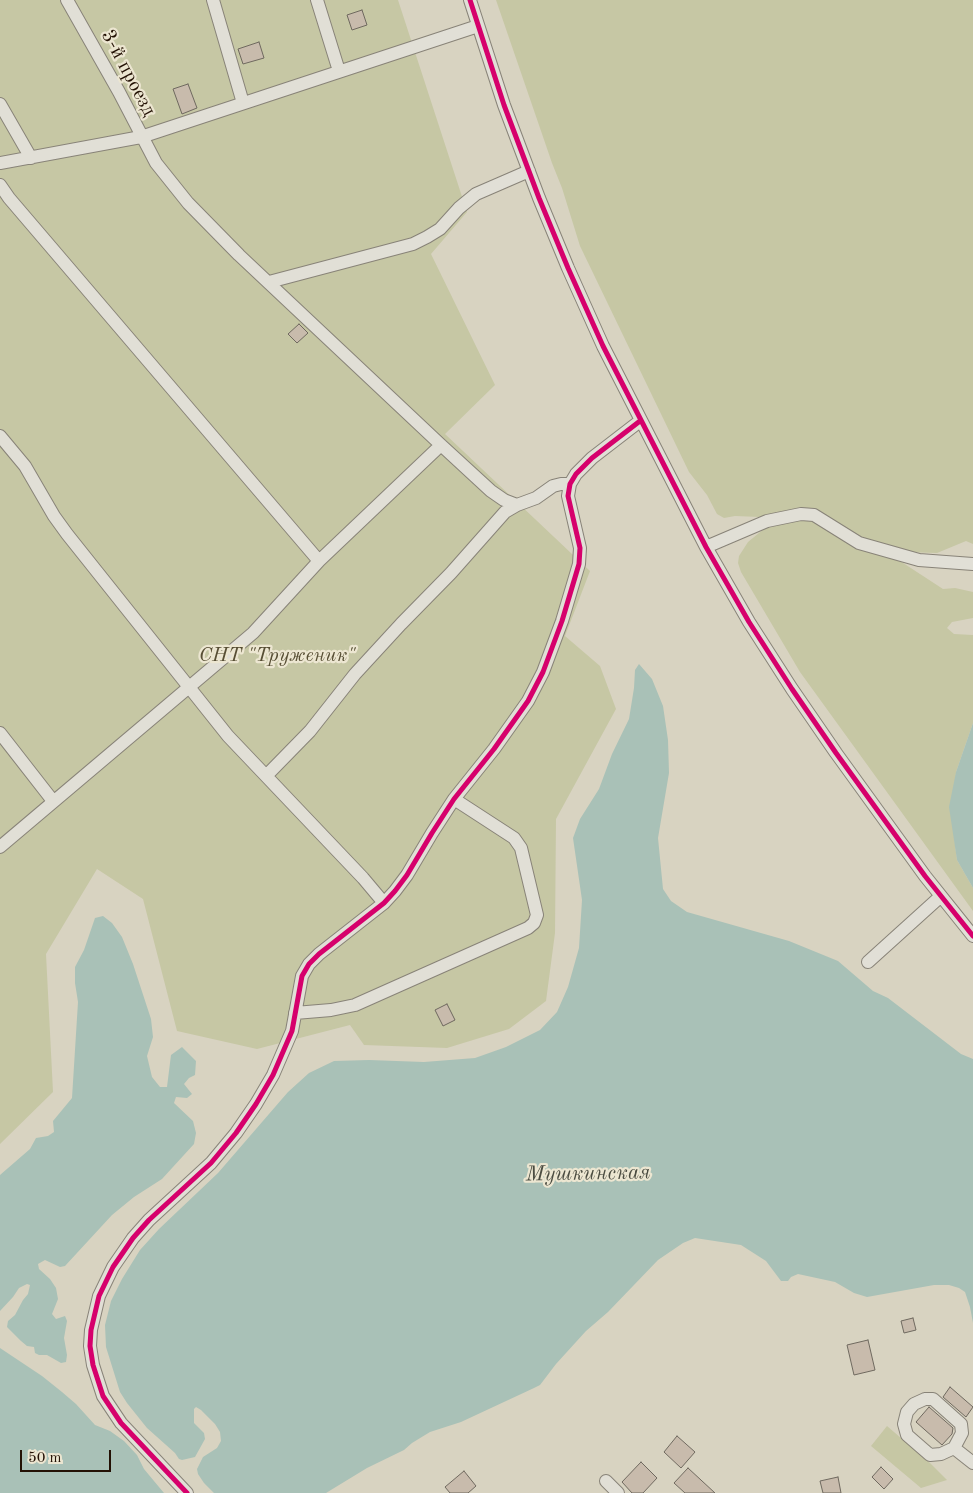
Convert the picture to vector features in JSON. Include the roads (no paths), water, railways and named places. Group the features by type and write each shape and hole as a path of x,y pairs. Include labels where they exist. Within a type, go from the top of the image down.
{"street":[{"name":"3-й проезд","path":"67,0 120,92 141,137 156,163 188,203 225,242 491,491 504,500 516,504"},
{"path":"213,0 243,103"},
{"path":"317,0 339,71"},
{"path":"470,0 504,105 550,224 603,346 706,547 749,622 792,689 881,816 973,936"},
{"path":"0,163 141,137 478,26"},
{"path":"0,104 31,158"},
{"path":"269,282 412,244 440,228 476,194 529,171"},
{"path":"0,186 15,206 319,560"},
{"path":"187,1493 121,1423 109,1408 103,1396 93,1364 90,1346 91,1330 95,1309 113,1266 133,1238 150,1220 211,1163 236,1133 256,1104 283,1054 292,1031 302,976 309,964 384,903 408,875 432,832 454,799 494,749 528,701 542,672 562,621 578,564 580,548 568,496 570,484 576,474 592,458 640,421"},
{"path":"0,436 25,466 54,516 67,534 228,736 267,775 384,903"},
{"path":"0,847 253,632 319,560 441,445"},
{"path":"267,775 310,731 356,674 451,573 505,512 516,504 536,498 553,486 570,484"},
{"path":"706,547 767,521 801,514 814,515 859,543 919,560 973,564"},
{"path":"0,733 53,801"},
{"path":"295,1013 331,1010 354,1005 528,928 534,923 537,915 521,848 514,838 454,799"},
{"path":"868,962 941,896"},
{"path":"925,1399 933,1399 961,1424 962,1433 954,1448 941,1454 930,1455 906,1435 904,1424 907,1412 914,1404 925,1399"},
{"path":"954,1448 973,1464"},
{"path":"606,1481 618,1493"}],"water":[{"name":"Мушкинская","path":"639,664 652,679 663,706 668,740 669,773 658,838 663,889 671,901 687,912 789,941 838,961 873,991 888,998 961,1054 973,1059 973,1323 965,1292 959,1288 949,1285 934,1285 867,1297 854,1293 835,1282 798,1274 791,1277 788,1281 781,1281 766,1261 741,1245 695,1238 683,1243 658,1260 608,1312 586,1331 540,1385 461,1422 430,1432 404,1450 367,1468 326,1493 214,1493 204,1483 197,1469 203,1457 217,1448 221,1441 220,1432 215,1424 196,1407 194,1409 194,1423 204,1433 205,1439 195,1457 179,1459 175,1453 147,1428 120,1392 106,1347 105,1325 111,1301 122,1279 140,1250 159,1229 218,1173 288,1092 309,1073 334,1061 424,1062 475,1058 506,1047 540,1030 557,1012 568,987 579,948 582,900 573,838 580,819 599,789 612,754 629,719 635,670"},
{"path":"973,723 973,888 957,860 949,807 956,772"},
{"path":"103,916 112,923 122,937 151,1019 153,1037 147,1056 152,1077 160,1087 167,1087 171,1055 182,1047 196,1061 195,1075 184,1084 192,1094 187,1098 176,1097 174,1103 193,1121 196,1133 194,1144 162,1179 134,1197 112,1215 65,1266 60,1267 45,1260 38,1264 39,1269 50,1279 56,1288 58,1299 52,1314 56,1319 65,1316 67,1321 64,1338 67,1355 66,1362 61,1363 47,1355 35,1353 34,1347 27,1346 7,1327 8,1321 15,1315 28,1294 30,1285 27,1284 19,1288 0,1311 0,1175 30,1149 36,1138 48,1136 54,1132 53,1121 72,1098 78,1002 75,967 84,950 95,918"},
{"path":"0,1348 62,1392 95,1425 110,1431 124,1441 137,1455 144,1469 164,1493 0,1493"}],"park label":[{"name":"СНТ \"Труженик\"","path":"277,656"}]}
